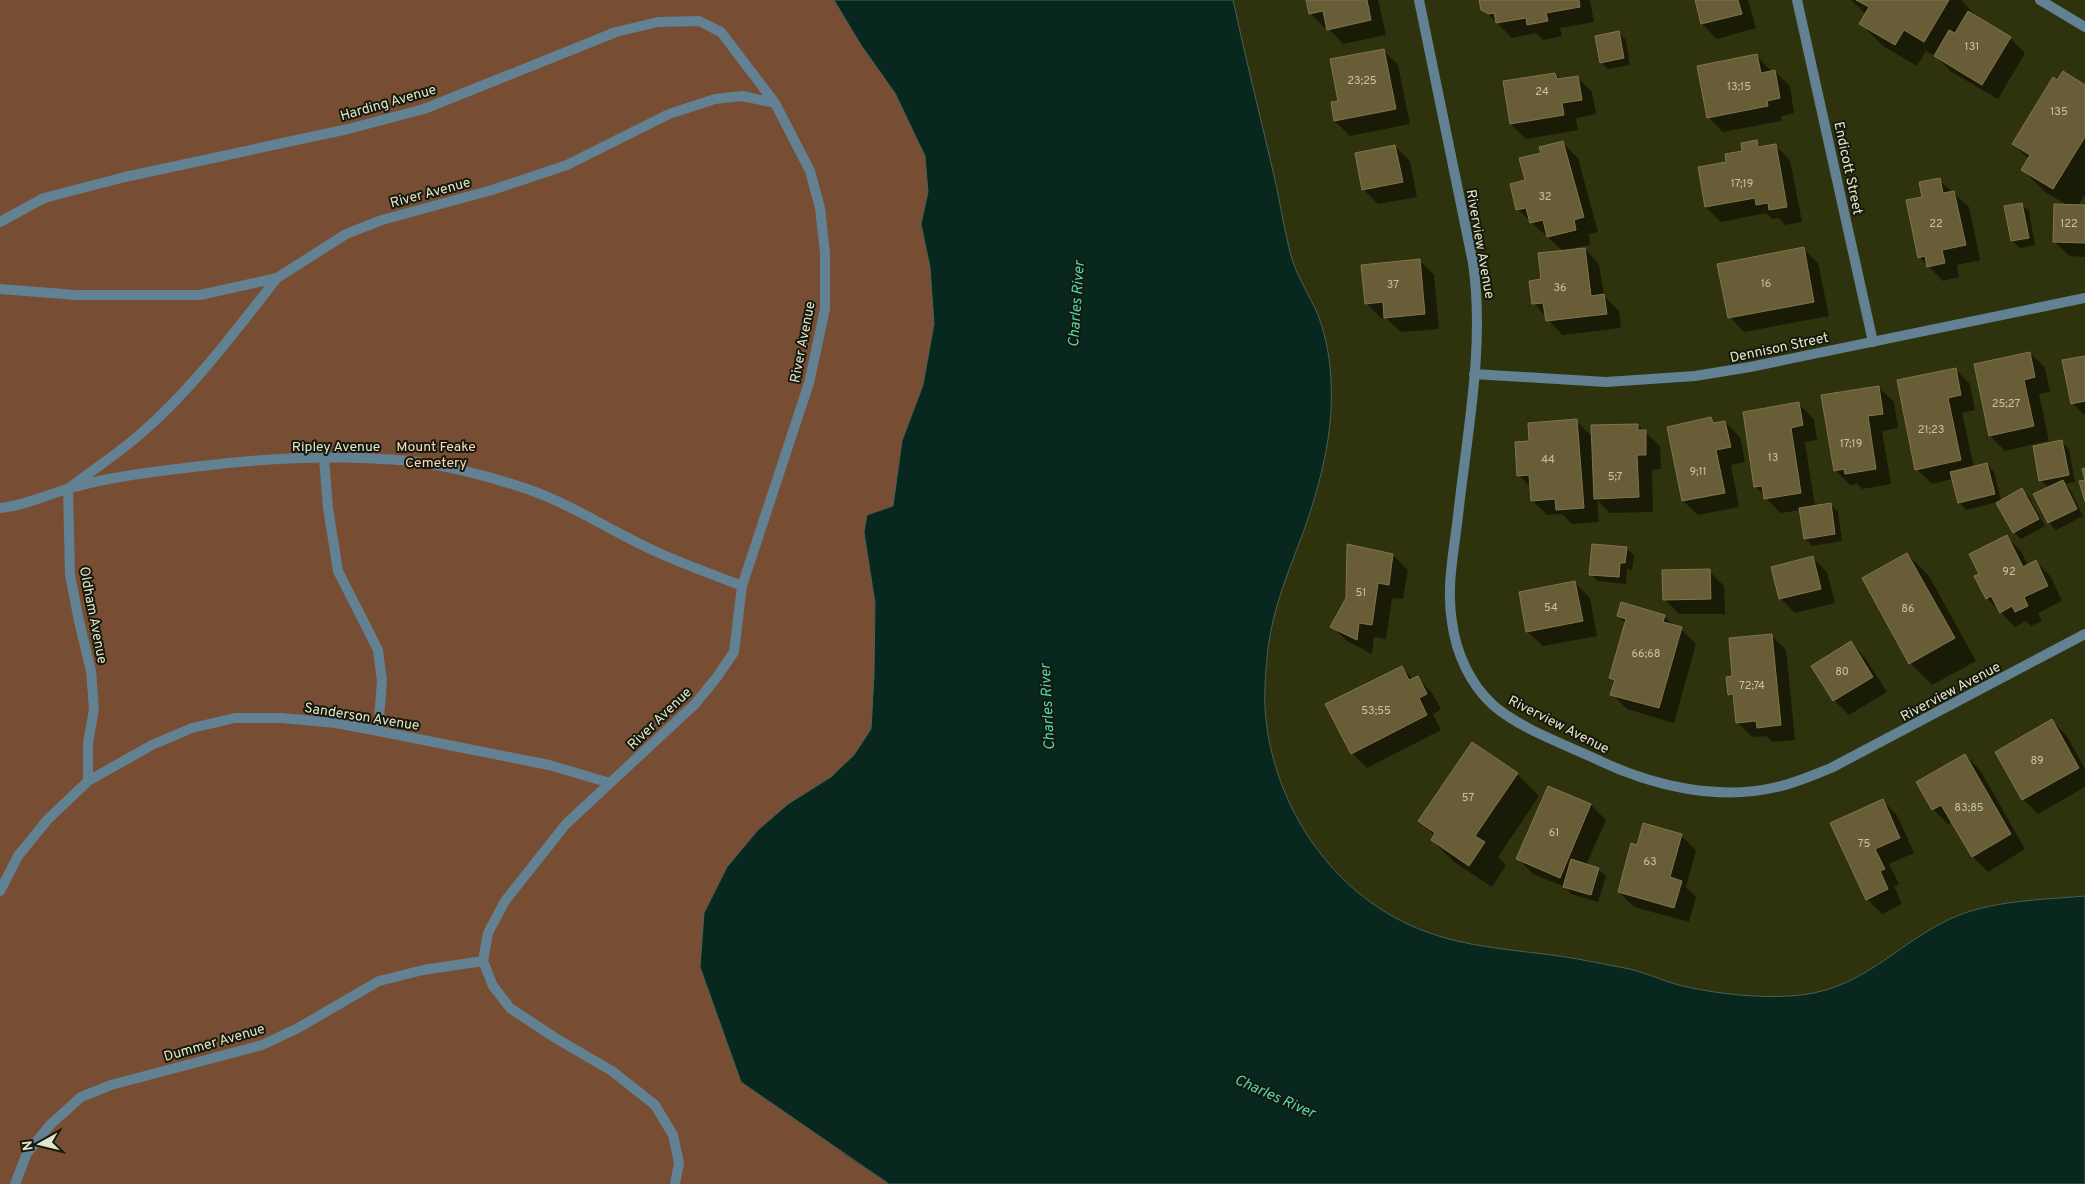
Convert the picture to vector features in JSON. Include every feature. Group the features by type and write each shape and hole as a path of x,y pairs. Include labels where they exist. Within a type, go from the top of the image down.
{"street":[{"name":"Riverview Avenue","path":"1419,0 1473,263 1478,326 1450,585 1450,605 1456,643 1471,678 1492,704 1505,714 1602,762 1649,779 1693,790 1727,793 1778,787 1813,776 1857,756 2085,634"},
{"name":"Endicott Street","path":"1797,0 1873,342"},
{"path":"2040,0 2085,27"},
{"name":"Harding Avenue","path":"0,222 44,198 125,177 348,129 424,109 616,32 658,22 699,21 721,32 775,103"},
{"name":"River Avenue","path":"0,289 76,295 200,294 277,278 346,234 382,220 492,190 567,165 669,114 716,100 742,96 775,103 810,171 820,208 825,253 825,309 808,383 742,586 734,652 718,677 695,704 566,824 505,901 488,933 483,961"},
{"path":"68,489 139,435 186,388 222,348 277,278"},
{"name":"Dennison Street","path":"1474,374 1606,382 1665,379 1722,373 2085,298"},
{"path":"324,458 328,508 338,571 378,650 382,680 378,731"},
{"name":"Ripley Avenue","path":"0,508 14,507 68,489 142,474 196,466 266,460 324,458 410,461 474,473 532,491 595,520 659,553 742,586"},
{"name":"Oldham Avenue","path":"68,489 70,574 91,671 94,709 88,743 88,781"},
{"name":"Sanderson Avenue","path":"88,781 152,745 192,728 235,718 281,718 336,723 378,731 549,765 610,783"},
{"path":"0,891 24,848 48,819 88,781"},
{"path":"483,961 493,986 510,1008 557,1039 612,1071 655,1105 672,1135 677,1154 679,1163 675,1184"},
{"name":"Dummer Avenue","path":"15,1184 27,1153 51,1124 80,1097 111,1085 262,1045 298,1028 379,980 423,970 483,961"}],"green space":[{"name":"Mount Feake Cemetery","path":"0,0 834,0 861,45 895,93 925,156 928,192 921,224 930,267 934,324 923,385 902,441 893,506 867,515 864,532 875,603 871,729 854,755 831,777 789,804 700,967 721,1021 844,1154 889,1184 0,1184"}],"water":[{"name":"Charles River","path":"834,0 1233,0 1290,252 1297,273 1321,324 1329,362 1331,400 1325,458 1309,515 1282,589 1270,633 1265,678 1265,708 1270,744 1280,779 1294,813 1313,844 1336,872 1363,897 1394,917 1427,932 1446,938 1486,947 1568,957 1625,968 1680,985 1700,989 1738,995 1764,996 1790,996 1815,993 1837,986 1857,977 1929,930 1950,919 1982,908 2016,902 2085,896 2085,1184 889,1184 741,1082 700,967 704,913 727,867 758,830 788,804 831,777 854,755 871,729 875,603 864,532 867,515 893,506 902,441 923,385 934,324 930,267 921,224 928,192 925,156 895,93 861,45"}],"building":[{"path":"1306,0 1367,0 1371,20 1327,30 1323,11 1309,14"},
{"path":"1479,0 1579,0 1580,7 1546,13 1548,21 1527,25 1526,18 1496,23 1494,13 1489,14 1481,10"},
{"path":"1695,0 1738,0 1742,14 1701,24"},
{"path":"1856,0 1949,0 1924,42 1904,30 1895,45 1859,24 1869,7"},
{"path":"1968,11 2011,37 1982,85 1934,56 1949,30 1955,33"},
{"path":"1619,31 1624,58 1600,63 1595,36"},
{"path":"1384,49 1396,109 1334,121 1331,102 1338,101 1330,59"},
{"path":"1757,54 1761,73 1775,70 1780,98 1767,101 1768,106 1707,118 1697,66"},
{"path":"2063,71 2085,85 2085,137 2053,189 2021,170 2030,155 2012,144 2053,77 2057,80"},
{"path":"1555,73 1557,79 1578,76 1582,100 1562,103 1564,115 1510,124 1503,81"},
{"path":"1757,140 1758,147 1776,144 1787,207 1769,210 1768,203 1756,205 1755,198 1705,207 1698,167 1726,162 1725,154 1742,151 1741,143"},
{"path":"1563,141 1584,217 1574,220 1576,230 1547,237 1543,220 1530,223 1526,208 1516,210 1510,184 1525,180 1519,158 1541,153 1539,147"},
{"path":"1395,145 1403,182 1362,190 1355,153"},
{"path":"1940,178 1943,193 1954,191 1966,245 1942,250 1945,263 1927,267 1925,256 1918,258 1906,200 1922,197 1919,182"},
{"path":"2022,203 2029,238 2011,241 2004,206"},
{"path":"2054,204 2085,205 2085,243 2053,242"},
{"path":"1804,247 1814,302 1728,318 1717,264"},
{"path":"1585,248 1591,296 1604,294 1607,314 1546,321 1543,303 1532,304 1529,281 1541,279 1538,253"},
{"path":"1420,259 1425,314 1384,318 1383,302 1365,304 1361,265"},
{"path":"2030,352 2035,377 2024,380 2034,426 1989,436 1974,364"},
{"path":"2085,356 2085,401 2071,404 2062,360"},
{"path":"1956,368 1961,395 1948,398 1961,460 1915,470 1897,380"},
{"path":"1879,386 1883,414 1868,416 1876,469 1845,474 1844,469 1834,471 1821,395"},
{"path":"1799,402 1803,425 1791,428 1801,493 1764,499 1762,486 1754,487 1743,412"},
{"path":"1711,417 1713,423 1725,421 1731,447 1716,450 1725,493 1682,501 1667,427"},
{"path":"1577,419 1584,508 1556,510 1555,499 1531,501 1529,475 1517,476 1515,442 1529,441 1528,423"},
{"path":"1638,424 1638,430 1646,430 1646,455 1637,455 1639,497 1594,499 1591,425"},
{"path":"2062,440 2069,475 2039,481 2033,446"},
{"path":"1987,463 1995,494 1958,503 1950,472"},
{"path":"2085,468 2085,480 2082,469"},
{"path":"2063,480 2077,509 2048,523 2033,494"},
{"path":"2085,480 2085,502 2079,481"},
{"path":"2022,488 2039,519 2013,533 1996,503"},
{"path":"1831,503 1835,534 1804,539 1799,508"},
{"path":"2007,535 2023,567 2036,560 2048,586 2024,597 2028,606 2015,612 2012,606 2000,613 1991,596 1986,599 1974,576 1979,574 1969,554"},
{"path":"1347,544 1393,554 1389,585 1378,583 1372,625 1359,623 1357,640 1330,627 1346,598"},
{"path":"1592,544 1627,547 1625,563 1620,563 1619,577 1589,575"},
{"path":"1907,553 1955,638 1909,664 1862,578"},
{"path":"1813,556 1821,589 1779,599 1771,567"},
{"path":"1710,569 1711,599 1663,600 1662,570"},
{"path":"1575,581 1583,621 1526,632 1519,592"},
{"path":"1621,602 1665,615 1663,622 1682,627 1659,708 1610,695 1615,680 1609,678 1626,619 1617,616"},
{"path":"1772,634 1781,725 1757,728 1756,721 1736,723 1733,694 1728,695 1726,677 1732,676 1729,638"},
{"path":"1851,641 1873,677 1833,701 1811,666"},
{"path":"1402,666 1409,680 1418,676 1427,694 1419,698 1427,715 1351,754 1325,704"},
{"path":"2052,719 2079,768 2022,800 1995,752"},
{"path":"1472,742 1518,773 1475,836 1485,842 1469,866 1431,840 1435,833 1418,821"},
{"path":"1965,754 2011,834 1972,857 1941,805 1932,810 1916,782"},
{"path":"1548,786 1591,804 1560,878 1516,859"},
{"path":"1883,799 1900,838 1875,849 1885,869 1880,871 1888,889 1866,900 1830,823"},
{"path":"1643,823 1682,834 1670,877 1682,881 1674,908 1618,892 1631,843 1637,845"},
{"path":"1571,859 1599,868 1591,895 1563,887"}]}
